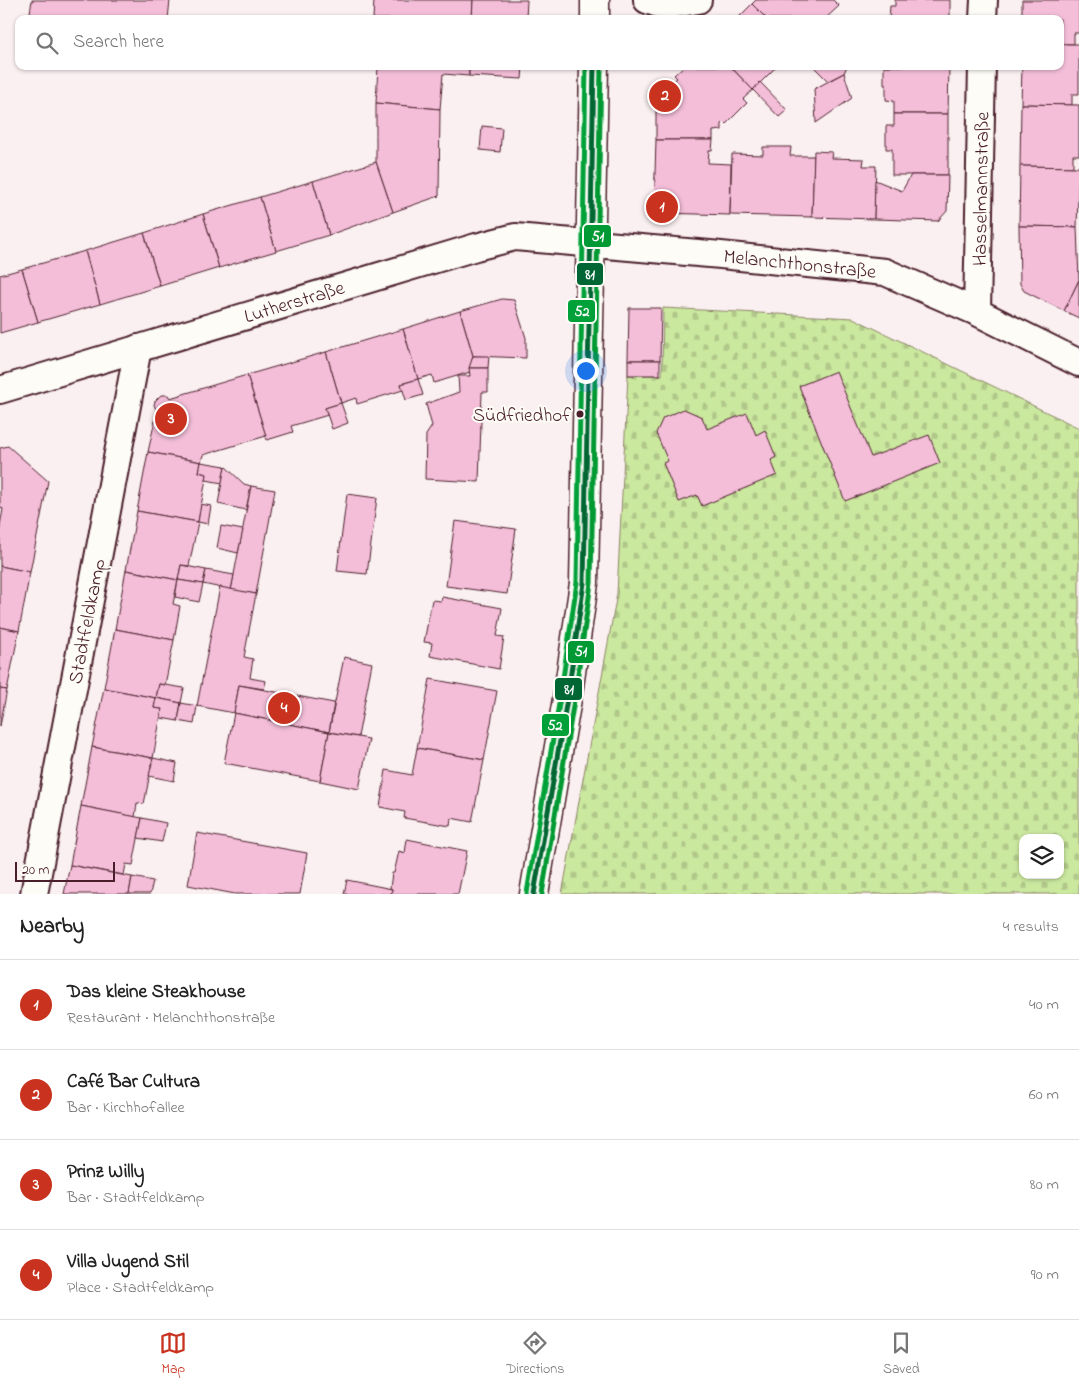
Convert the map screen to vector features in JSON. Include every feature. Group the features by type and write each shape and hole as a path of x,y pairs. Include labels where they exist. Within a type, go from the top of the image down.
{"street":[{"path":"595,0 595,15"},
{"path":"647,0 664,6 698,0"},
{"path":"983,15 984,0"},
{"path":"534,894 567,703 584,583 594,70"},
{"name":"Hasselmannstraße","path":"976,312 982,70"},
{"name":"Lutherstraße","path":"0,390 476,247 515,237 591,243"},
{"name":"Melanchthonstraße","path":"591,243 885,272 976,312 1079,363"},
{"name":"Stadtfeldkamp","path":"34,894 138,348"}],"green space":[{"name":"Südfriedhof","path":"663,308 853,318 1079,428 1079,894 562,894 617,594 628,375 662,375"}],"building":[{"path":"32,0 170,0 168,15 30,15"},
{"path":"374,0 473,0 472,15 373,15"},
{"path":"473,0 527,0 526,15 472,15"},
{"path":"756,0 833,0 839,6 829,15 763,15 752,4"},
{"path":"895,0 950,0 950,15 889,15 890,6 895,6"},
{"path":"1022,0 1079,0 1079,33 1074,33 1074,44 1064,44 1064,15 1022,15"},
{"path":"752,4 763,15 741,15"},
{"path":"1064,44 1079,44 1079,94 1072,94 1072,105 1021,104 1022,70 1064,70"},
{"path":"378,70 469,70 469,76 443,74 440,109 376,103"},
{"path":"469,70 523,70 522,79 469,76"},
{"path":"680,70 734,70 753,90 743,99 747,103 726,124 724,122 722,124 722,130 713,131 713,140 656,140 656,93 663,85 669,85 677,78 674,75"},
{"path":"734,70 773,70 753,90"},
{"path":"817,70 845,70 844,73 828,81"},
{"path":"884,70 949,70 948,114 894,114 894,101 886,100 886,85 884,85"},
{"path":"844,73 852,98 816,123 814,89"},
{"path":"760,82 787,110 779,117 753,90"},
{"path":"376,103 440,109 439,196 393,212 376,162"},
{"path":"1021,104 1079,105 1079,155 1073,155 1073,167 1020,166"},
{"path":"894,114 948,114 948,175 892,175 892,149 886,149 886,126 894,126"},
{"path":"482,126 502,128 500,152 480,150"},
{"path":"656,140 713,140 712,150 709,150 708,163 731,164 730,215 662,213 654,206"},
{"path":"763,147 791,147 790,156 814,156 812,217 730,215 732,154 763,155"},
{"path":"814,151 832,152 831,158 864,159 863,166 876,166 874,219 812,217"},
{"path":"376,162 393,212 329,235 313,181"},
{"path":"1020,166 1079,167 1077,227 1019,226"},
{"path":"911,175 948,175 947,211 938,221 874,219 875,180 902,191"},
{"path":"313,181 329,235 276,251 260,197"},
{"path":"260,197 276,251 219,268 203,214"},
{"path":"203,214 219,268 160,286 144,233"},
{"path":"1019,226 1077,227 1079,280 1064,311 1024,291 1020,284"},
{"path":"144,233 160,286 100,304 85,251"},
{"path":"85,251 100,304 38,322 22,269"},
{"path":"22,269 38,322 0,333 0,275"},
{"path":"1079,280 1079,318 1064,311"},
{"path":"502,299 514,300 526,338 526,358 473,356 460,311"},
{"path":"629,308 661,308 660,360 628,360"},
{"path":"460,311 473,356 470,372 434,383 432,375 418,379 403,329"},
{"path":"403,329 418,379 401,384 403,390 357,404 356,398 341,403 326,352"},
{"path":"326,352 341,403 325,408 328,415 291,426 293,432 267,440 247,375"},
{"path":"473,356 489,356 488,368 469,368"},
{"path":"628,360 660,360 660,375 628,375"},
{"path":"469,368 488,368 488,392 482,392 479,482 425,479 426,435 432,426 426,404 459,392 458,376 470,376"},
{"path":"836,371 871,457 929,435 940,463 845,501 799,386"},
{"path":"247,375 266,436 203,455 201,462 148,452 157,411 154,405 161,395 168,395 170,398"},
{"path":"418,379 423,395 406,400 401,384"},
{"path":"341,403 348,423 332,429 325,408"},
{"path":"684,409 702,417 707,429 747,413 756,435 765,430 776,457 771,460 777,475 702,506 697,495 679,502 663,463 668,461 656,433 663,418"},
{"path":"8,446 48,481 30,572 0,566 0,526 3,509 0,506 0,448"},
{"path":"148,452 201,462 199,472 207,474 198,522 137,511"},
{"path":"201,462 225,466 222,483 206,480 207,474 199,472"},
{"path":"225,466 244,484 251,486 246,510 218,504"},
{"path":"251,486 275,490 256,594 231,590"},
{"path":"347,494 377,498 367,574 337,571"},
{"path":"201,504 211,506 208,524 198,522"},
{"path":"137,511 198,522 189,566 181,565 178,580 126,570"},
{"path":"455,521 516,529 507,594 446,586"},
{"path":"221,526 243,530 238,553 217,548"},
{"path":"181,565 206,570 203,584 178,580"},
{"path":"0,566 30,572 19,631 0,627"},
{"path":"126,570 178,580 173,604 180,606 174,640 115,629"},
{"path":"206,570 234,575 231,590 203,584"},
{"path":"178,580 203,584 199,602 175,597"},
{"path":"220,587 256,594 244,657 253,659 250,678 266,681 264,689 239,685 234,713 197,706"},
{"path":"442,597 502,608 497,636 504,637 499,669 430,656 432,643 424,642 432,600 441,601"},
{"path":"0,627 19,631 7,690 0,689"},
{"path":"115,629 174,640 165,685 159,684 156,698 104,688"},
{"path":"344,657 372,663 358,737 329,732"},
{"path":"430,679 497,691 484,760 417,748"},
{"path":"159,684 184,688 181,703 156,698"},
{"path":"239,685 334,703 329,732 234,713"},
{"path":"104,688 156,698 154,708 162,709 153,758 92,747"},
{"path":"0,689 7,690 0,726"},
{"path":"156,698 181,703 178,721 161,718 162,709 154,708"},
{"path":"181,703 197,706 194,724 178,721"},
{"path":"234,713 329,732 320,781 224,763"},
{"path":"329,732 369,739 359,789 320,781"},
{"path":"92,747 153,758 144,804 137,803 135,817 81,806"},
{"path":"417,748 484,760 472,822 451,818 450,826 404,818 405,812 380,807 386,770 412,775"},
{"path":"153,758 177,763 174,781 149,776"},
{"path":"81,806 142,818 133,865 126,864 124,875 70,865"},
{"path":"142,818 166,823 162,842 138,838"},
{"path":"197,833 307,853 300,894 235,894 188,885"},
{"path":"407,839 467,851 458,894 391,894 392,873 394,873 399,851 405,853"},
{"path":"70,865 132,877 129,894 64,894"},
{"path":"132,877 153,881 150,894 129,894"},
{"path":"347,880 392,889 391,894 344,894"}],"transit line":[{"name":"52","path":"527,893 561,692 577,582 586,70"},
{"name":"81","path":"534,894 568,693 584,583 594,70"},
{"name":"51","path":"542,894 591,583 601,70"}],"place":[{"name":"Café Bar Cultura","path":"665,96"},
{"name":"Das kleine Steakhouse","path":"662,207"},
{"name":"Südfriedhof","path":"580,414"},
{"name":"Prinz Willy","path":"171,419"},
{"name":"Villa Jugend Stil","path":"284,708"}]}
